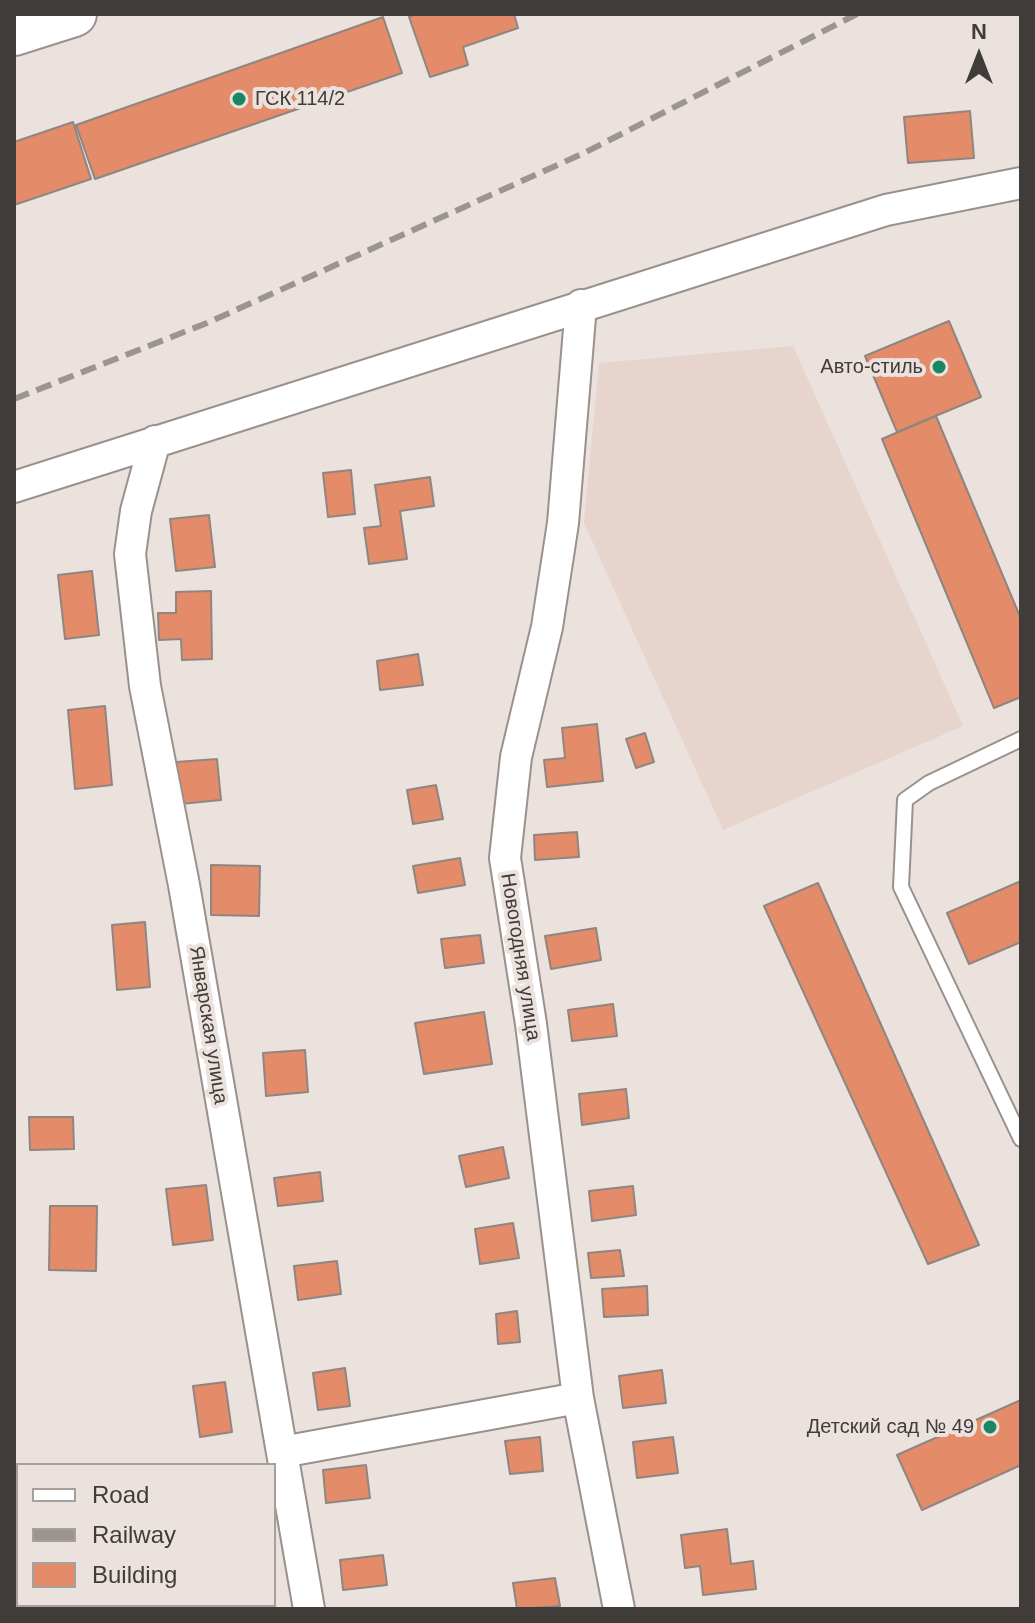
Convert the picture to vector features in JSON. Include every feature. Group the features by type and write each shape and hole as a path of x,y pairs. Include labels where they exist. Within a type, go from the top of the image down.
{"main road":[{"path":"14,33 74,14"}],"street":[{"path":"14,487 886,210 1021,183"},
{"name":"Новогодняя улица","path":"581,305 563,523 547,627 516,757 505,858 531,1024 578,1398 619,1609"},
{"name":"Январская улица","path":"155,441 136,511 130,554 145,686 184,885 309,1609"},
{"path":"282,1452 578,1398"}],"lane":[{"path":"1021,739 929,783 905,800 901,887 1021,1139"}],"shaded area":[{"path":"793,346 963,726 723,830 584,523 599,363"}],"building":[{"path":"416,14 514,14 518,28 463,47 468,65 430,77 409,17"},
{"name":"ГСК 114/2","path":"383,17 402,73 95,179 76,125"},
{"path":"970,111 974,158 908,163 904,117"},
{"path":"73,122 91,179 14,205 14,142"},
{"path":"949,321 981,397 897,432 865,356"},
{"path":"936,416 1021,619 1021,697 994,708 882,439"},
{"path":"351,470 355,514 328,517 323,473"},
{"path":"430,477 434,506 400,511 407,559 369,564 364,528 381,526 375,485"},
{"path":"209,515 215,567 176,571 170,519"},
{"path":"92,571 99,635 65,639 58,575"},
{"path":"211,591 212,659 182,660 181,639 159,640 158,613 176,613 176,592"},
{"path":"418,654 423,685 380,690 377,661"},
{"path":"105,706 112,785 75,789 68,710"},
{"path":"597,724 603,781 547,787 544,760 565,758 562,728"},
{"path":"645,733 654,762 636,768 626,739"},
{"path":"217,759 221,800 180,804 176,762"},
{"path":"436,785 443,819 413,824 407,790"},
{"path":"577,832 579,857 535,860 534,835"},
{"path":"460,858 465,885 418,893 413,866"},
{"path":"211,865 260,866 259,916 211,915"},
{"path":"1021,881 1021,942 969,964 947,913"},
{"path":"818,883 979,1245 928,1264 764,906"},
{"path":"145,922 150,987 117,990 112,925"},
{"path":"596,928 601,960 551,969 545,936"},
{"path":"480,935 484,963 445,968 441,939"},
{"path":"613,1004 617,1036 572,1041 568,1010"},
{"path":"484,1012 492,1064 424,1074 415,1023"},
{"path":"305,1050 308,1092 266,1096 263,1053"},
{"path":"626,1089 629,1118 582,1125 579,1094"},
{"path":"29,1117 73,1117 74,1149 30,1150"},
{"path":"503,1147 509,1178 466,1187 459,1156"},
{"path":"320,1172 323,1201 278,1206 274,1178"},
{"path":"206,1185 213,1240 173,1245 166,1189"},
{"path":"633,1186 636,1215 592,1221 589,1191"},
{"path":"50,1206 97,1206 96,1271 49,1270"},
{"path":"513,1223 519,1258 480,1264 475,1229"},
{"path":"620,1250 624,1276 591,1278 588,1253"},
{"path":"337,1261 341,1294 298,1300 294,1266"},
{"path":"647,1286 648,1315 604,1317 602,1289"},
{"path":"517,1311 520,1342 498,1344 496,1314"},
{"path":"345,1368 350,1406 318,1410 313,1373"},
{"path":"662,1370 666,1403 623,1408 619,1376"},
{"path":"225,1382 232,1432 200,1437 193,1386"},
{"name":"Детский сад № 49","path":"1021,1400 1021,1465 922,1510 897,1455"},
{"path":"540,1437 543,1471 510,1474 505,1441"},
{"path":"673,1437 678,1473 637,1478 633,1442"},
{"path":"366,1465 370,1498 326,1503 323,1470"},
{"path":"727,1529 731,1564 753,1561 756,1589 703,1595 700,1566 685,1568 681,1535"},
{"path":"383,1555 387,1585 343,1590 340,1560"},
{"path":"555,1578 560,1606 517,1609 513,1583"}],"railway":[{"path":"14,399 207,323 584,153 857,14"}],"place":[{"name":"ГСК 114/2","path":"239,99"},
{"name":"Авто-стиль","path":"939,367"},
{"name":"Детский сад № 49","path":"990,1427"}]}
